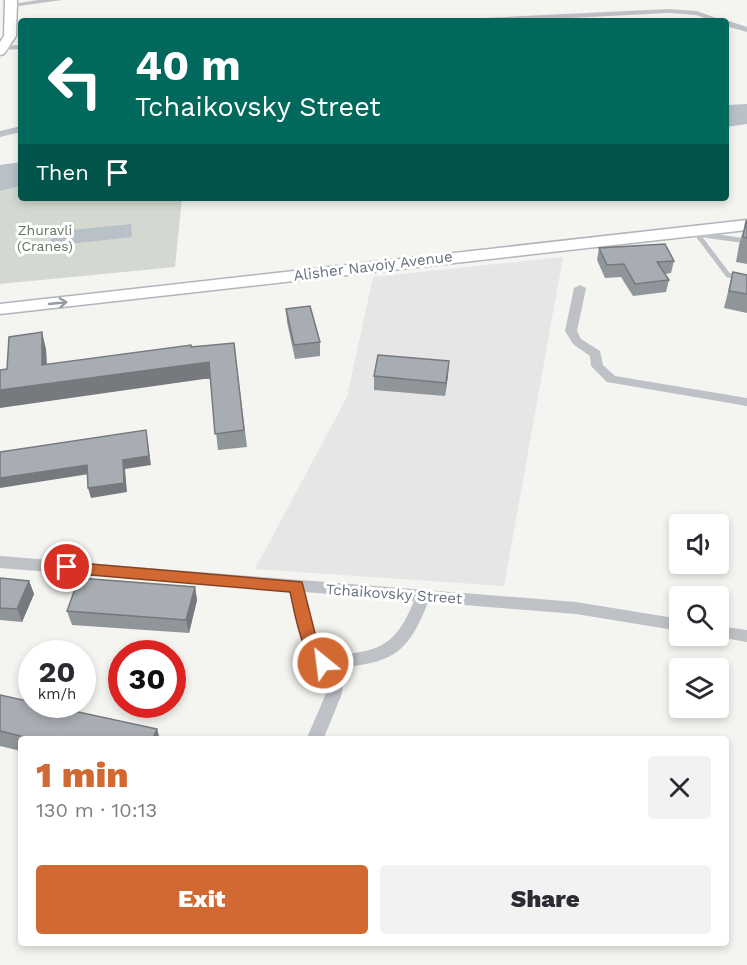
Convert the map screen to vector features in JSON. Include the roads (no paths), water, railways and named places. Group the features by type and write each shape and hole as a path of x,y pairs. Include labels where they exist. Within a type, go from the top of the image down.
{"main road":[{"path":"1,50 10,36 11,2"},
{"name":"Alisher Navoiy Avenue","path":"0,294 114,284 747,213"},
{"name":"Alisher Navoiy Avenue","path":"0,309 115,298 413,261 747,225"}],"street":[{"path":"11,2 58,0"},
{"path":"637,18 648,0"},
{"path":"522,18 641,12 697,13 711,18"},
{"path":"729,24 747,30"},
{"path":"1,50 18,47"},
{"path":"0,134 18,130"},
{"path":"580,288 571,331 577,341 596,354 597,366 611,379 747,402"},
{"name":"Tchaikovsky Street","path":"0,562 576,608 669,623"},
{"path":"296,586 310,642 336,682 333,696 316,736"},
{"path":"323,663 385,654 401,643 415,619 423,596"},
{"path":"729,634 747,636"}],"lane":[{"path":"696,232 747,241"},
{"path":"696,232 728,275 747,278"}],"park label":[{"name":"Zhuravli (Cranes)","path":"45,238"}]}
